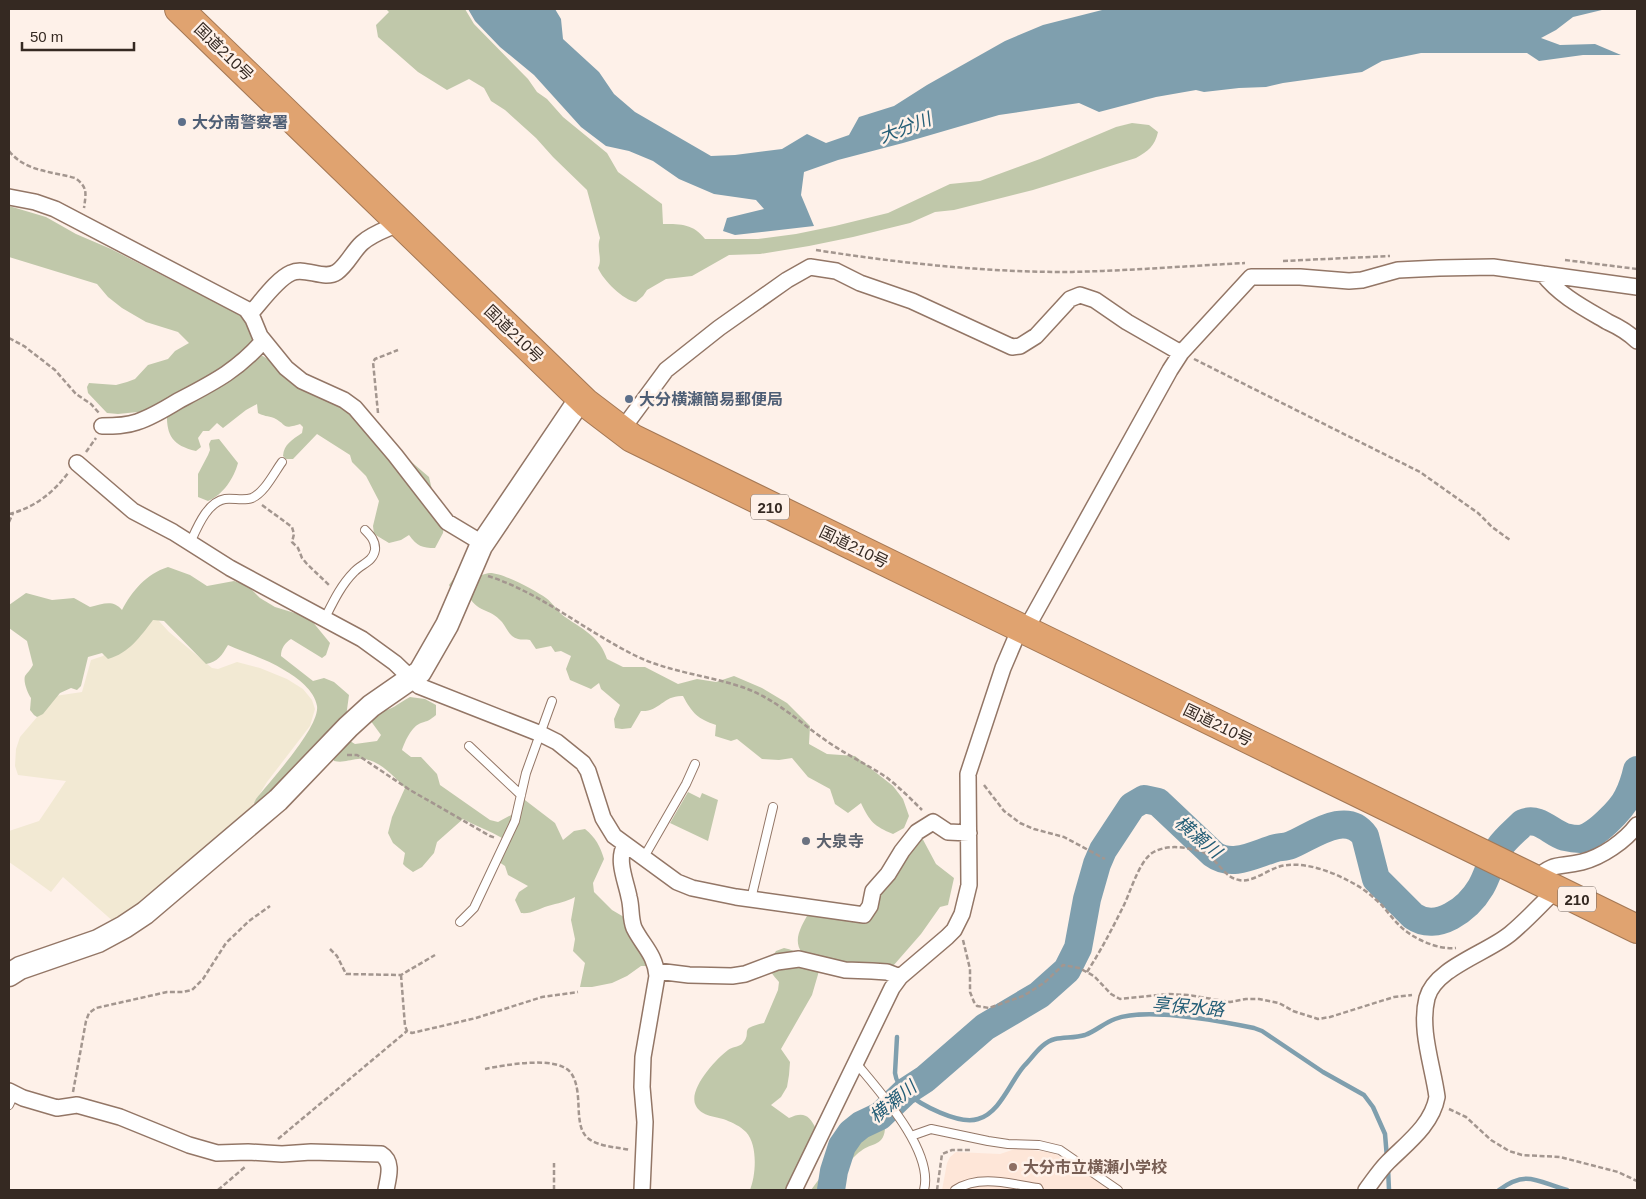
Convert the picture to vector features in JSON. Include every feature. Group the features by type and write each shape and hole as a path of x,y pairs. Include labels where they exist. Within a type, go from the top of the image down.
{"highway":[{"name":"国道210号","path":"179,9 581,398 621,431 646,446 1637,929"}],"street":[{"path":"9,197 44,205 80,222 246,309 263,341 293,374 344,400 355,408 447,522 482,543"},
{"path":"250,314 291,273 300,271 333,274 339,270 363,242 373,235 400,223"},
{"path":"621,431 666,370 787,280 810,267 833,270 860,283 912,301 1012,346 1020,346 1036,336 1070,299 1080,295 1095,300 1127,322 1181,353"},
{"path":"794,1190 888,996 900,977 954,930 962,914 969,885 967,783 970,765 1003,668 1022,630 1170,370 1181,353 1247,280 1256,276 1349,281 1362,280 1398,270 1493,267 1637,287"},
{"path":"1543,274 1552,286 1576,304 1627,332 1637,341"},
{"path":"102,426 120,426 155,414 231,371 263,341"},
{"path":"9,975 30,964 106,938 136,920 278,800 371,706 420,672 443,634 482,543 581,398"},
{"path":"76,463 133,511 230,568 362,639 380,651 405,672 411,680 424,688 470,705 557,742 582,763 588,771 603,818 614,836 644,857 662,873 685,886 751,899 864,915 870,906 873,891 888,874 902,851 917,832 933,822 948,832 969,834"},
{"path":"1366,1190 1387,1163 1428,1120 1436,1103 1436,1087 1426,1027 1428,994 1435,984 1443,976 1510,934 1536,879 1550,867 1578,863 1595,857 1623,839 1637,825"},
{"path":"625,845 621,857 625,884 630,899 632,922 657,966 643,1057 642,1088 645,1122 642,1190"},
{"path":"657,971 689,975 732,976 745,974 777,962 799,959 845,970 887,972 900,977"},
{"path":"11,1097 57,1108 83,1106 213,1152 381,1154 387,1158 389,1168 386,1190"}],"lane":[{"path":"190,543 203,518 215,504 224,499 253,497 264,488 282,462"},
{"path":"326,618 350,576 356,569 368,562 374,554 375,544 372,537 365,530"},
{"path":"460,922 474,908 517,815 526,773 552,701"},
{"path":"469,746 521,795"},
{"path":"644,857 682,792 695,764"},
{"path":"751,899 773,807"},
{"path":"856,1064 910,1136 924,1164 924,1190"},
{"path":"910,1136 931,1129 988,1141 1039,1145 1060,1150 1118,1190"},
{"path":"955,1190 972,1182 982,1180 1038,1188 1039,1190"}],"path":[{"path":"9,151 30,167 75,178 81,182 86,189 85,207 80,222"},
{"path":"816,250 914,264 1025,271 1110,271 1247,263"},
{"path":"1276,261 1398,255"},
{"path":"1563,260 1637,269"},
{"path":"9,338 17,341 61,376 76,394 100,415 102,426 99,434 52,492 43,499 9,514"},
{"path":"376,432 378,428 378,404 374,362 375,359 398,350"},
{"path":"1181,353 1420,472 1478,513 1492,527 1510,540"},
{"path":"259,503 292,527 294,534 292,542 298,548 302,558 339,593"},
{"path":"9,522 13,513"},
{"path":"470,570 504,581 527,592 591,632 635,656 679,672 743,687 767,698 791,713 830,744 886,778 912,800 933,822"},
{"path":"326,751 336,757 357,755 410,790 490,836 497,838 509,834"},
{"path":"970,765 1000,806 1010,816 1034,829 1064,837 1105,859"},
{"path":"1087,972 1122,909 1145,861 1154,852 1172,847 1206,853 1231,877 1239,880 1246,880 1275,868 1286,866 1312,868 1334,874 1360,887 1376,899 1399,925 1412,934 1436,945 1453,948 1459,947"},
{"path":"71,1106 86,1021 90,1012 96,1008 166,992 192,990 203,979 226,943 249,921 270,906"},
{"path":"954,930 963,938 970,969 972,997 977,1006 982,1008 995,1007 1023,996 1044,983 1063,965 1087,972 1097,978 1110,994 1120,999 1170,994 1230,1002 1259,999 1279,1003 1293,1011 1318,1019 1330,1018 1394,997 1428,994"},
{"path":"330,949 337,956 346,974 401,975 435,955"},
{"path":"401,975 407,1031"},
{"path":"407,1031 412,1033 476,1018 542,997 578,992"},
{"path":"218,1190 407,1031"},
{"path":"485,1069 514,1064 536,1063 554,1064 566,1069 572,1076 576,1086 580,1128 585,1135 601,1144 643,1152"},
{"path":"1436,1103 1466,1117 1491,1140 1509,1151 1560,1157 1618,1172 1637,1180"},
{"path":"937,1190 942,1154 952,1150 977,1150"},
{"path":"554,1163 554,1190"}],"shaded area":[{"path":"149,610 169,632 212,668 218,669 237,662 260,668 287,679 303,689 312,700 315,709 310,726 267,782 248,813 115,923 63,877 51,892 9,862 9,831 39,821 66,781 18,775 15,766 16,749 20,737 55,696 82,692 91,660 103,656"},
{"name":"大分市立横瀬小学校","path":"1018,1148 1054,1153 1112,1190 942,1190 947,1163 956,1152 1000,1154"}],"green space":[{"path":"386,9 465,9 474,24 528,79 537,92 547,99 563,117 607,153 618,172 662,204 663,224 687,226 696,230 705,239 758,239 835,226 888,213 950,184 980,181 1040,159 1116,127 1132,123 1149,125 1158,132 1150,148 1136,158 1033,190 954,210 935,212 910,223 853,237 760,254 729,255 692,276 666,279 647,290 636,302 625,298 614,289 598,268 600,261 600,238 587,190 536,138 505,110 491,101 484,88 469,79 447,90 418,72 378,37 376,25 389,12"},
{"path":"9,206 46,217 76,234 111,249 238,312 250,325 254,342 247,357 261,355 346,406 429,477 433,494 445,512 443,533 435,548 420,546 409,535 401,540 389,543 374,534 373,526 379,501 366,476 352,462 350,455 317,434 293,459 286,459 283,456 285,448 302,433 303,427 300,424 287,427 274,418 258,413 257,404 223,428 217,423 209,431 203,431 198,438 201,447 196,451 180,445 171,437 167,425 167,409 118,414 107,413 88,393 87,387 89,383 116,385 135,379 148,365 168,359 175,351 189,343 178,332 146,322 122,308 108,297 97,284 9,257"},
{"path":"219,439 238,463 227,485 218,495 208,501 198,497 198,474 210,450 209,444 211,440"},
{"path":"463,565 477,565 482,575 487,573 496,574 519,582 549,600 562,615 596,639 607,659 623,667 645,667 678,684 697,679 716,682 734,676 762,688 787,703 810,726 809,744 827,754 855,756 893,786 903,799 909,816 904,828 893,834 881,828 873,823 861,803 848,813 835,804 830,789 808,777 792,758 779,760 762,759 737,739 731,741 715,736 716,725 696,715 683,696 676,696 653,709 641,711 631,728 615,728 614,719 620,705 601,689 599,683 591,689 570,680 566,669 571,656 561,651 555,652 551,646 536,649 530,640 512,636 497,617 475,604 467,593 454,595 449,585"},
{"path":"168,567 190,575 207,586 234,581 248,586 260,598 275,607 298,614 312,621 330,643 326,655 322,658 291,639 284,646 281,656 313,681 324,678 334,682 349,695 346,717 256,806 254,803 256,799 293,754 311,727 316,715 317,706 313,695 300,681 264,659 228,645 217,660 206,664 164,621 153,620 134,644 122,653 108,659 102,653 88,657 81,686 77,690 71,688 60,693 43,714 37,717 30,710 31,698 26,688 25,676 33,665 27,641 9,628 9,605 26,593 52,600 74,598 90,607 111,603 122,610 140,584 153,574"},
{"path":"410,697 425,699 436,705 436,715 412,730 402,750 411,757 421,757 437,774 440,785 490,820 498,822 513,814 514,803 521,797 555,823 563,840 574,831 585,829 595,839 604,859 593,883 594,892 612,910 629,920 653,966 641,966 627,976 612,983 580,987 585,963 573,951 575,939 571,920 575,897 532,912 521,913 515,900 519,892 528,886 508,875 505,866 496,860 502,838 463,819 437,842 434,853 422,867 413,872 403,864 405,853 393,843 388,833 392,817 405,788 378,764 365,759 337,762 334,761 333,756 345,738 355,744 377,741 381,735 365,713 372,710 388,710"},
{"path":"688,792 700,798 702,793 718,800 708,841 670,823"},
{"path":"920,834 936,864 954,878 948,905 940,907 921,934 893,966 852,967 802,953 798,943 799,932 809,912 861,918 873,904"},
{"path":"784,948 798,954 819,971 812,995 781,1049 790,1062 787,1087 781,1097 771,1105 789,1118 798,1115 806,1116 811,1120 816,1129 787,1190 750,1190 754,1176 755,1160 753,1144 750,1138 746,1132 736,1125 699,1110 694,1099 704,1075 717,1060 728,1050 742,1044 747,1037 747,1031 750,1027 764,1023 778,990 779,982 770,970 769,964 776,951"},
{"path":"880,1120 885,1124 883,1137 878,1143 865,1148 853,1158 841,1174 835,1190 811,1190 836,1156 867,1127"}],"water":[{"name":"大分川","path":"468,9 555,9 561,19 563,39 599,72 614,94 635,112 711,156 782,149 807,134 826,143 849,135 859,117 894,106 1005,41 1043,25 1106,9 1606,9 1573,17 1556,30 1541,38 1560,45 1595,44 1621,55 1583,55 1539,61 1527,53 1421,53 1382,61 1362,72 1266,87 1204,92 1196,90 1156,97 1099,112 1079,103 999,115 838,160 804,172 801,195 814,226 735,235 723,231 727,218 764,209 756,200 714,194 679,179 653,161 629,151 606,146 581,127 534,75 500,47 475,21"}],"waterway":[{"name":"横瀬川","path":"831,1190 834,1171 842,1146 851,1133 861,1125 880,1116 905,1092 925,1079 985,1027 1039,995 1067,970 1078,948 1087,899 1103,850 1132,806 1144,799 1158,802 1213,854 1228,860 1236,860 1289,846 1328,827 1348,825 1357,828 1365,836 1376,879 1413,916 1422,921 1432,922 1451,916 1468,903 1481,887 1499,848 1523,823 1529,821 1540,823 1567,837 1580,839 1586,837 1600,828 1620,808 1629,793 1637,770"},
{"name":"享保水路","path":"897,1037 895,1073 897,1081 902,1088 920,1103 940,1113 970,1120 986,1116 999,1104 1024,1066 1046,1043 1055,1039 1085,1035 1115,1019 1145,1014 1183,1016 1254,1028 1262,1031 1323,1072 1364,1095 1373,1107 1385,1134 1387,1158"},
{"name":"享保水路","path":"1388,1168 1389,1190"},
{"name":"享保水路","path":"1499,1190 1517,1180 1525,1179 1533,1179 1567,1190"}],"place":[{"name":"大分南警察署","path":"182,122"},
{"name":"大分横瀬簡易郵便局","path":"629,399"},
{"name":"大泉寺","path":"806,841"},
{"name":"大分市立横瀬小学校","path":"1013,1167"}]}
